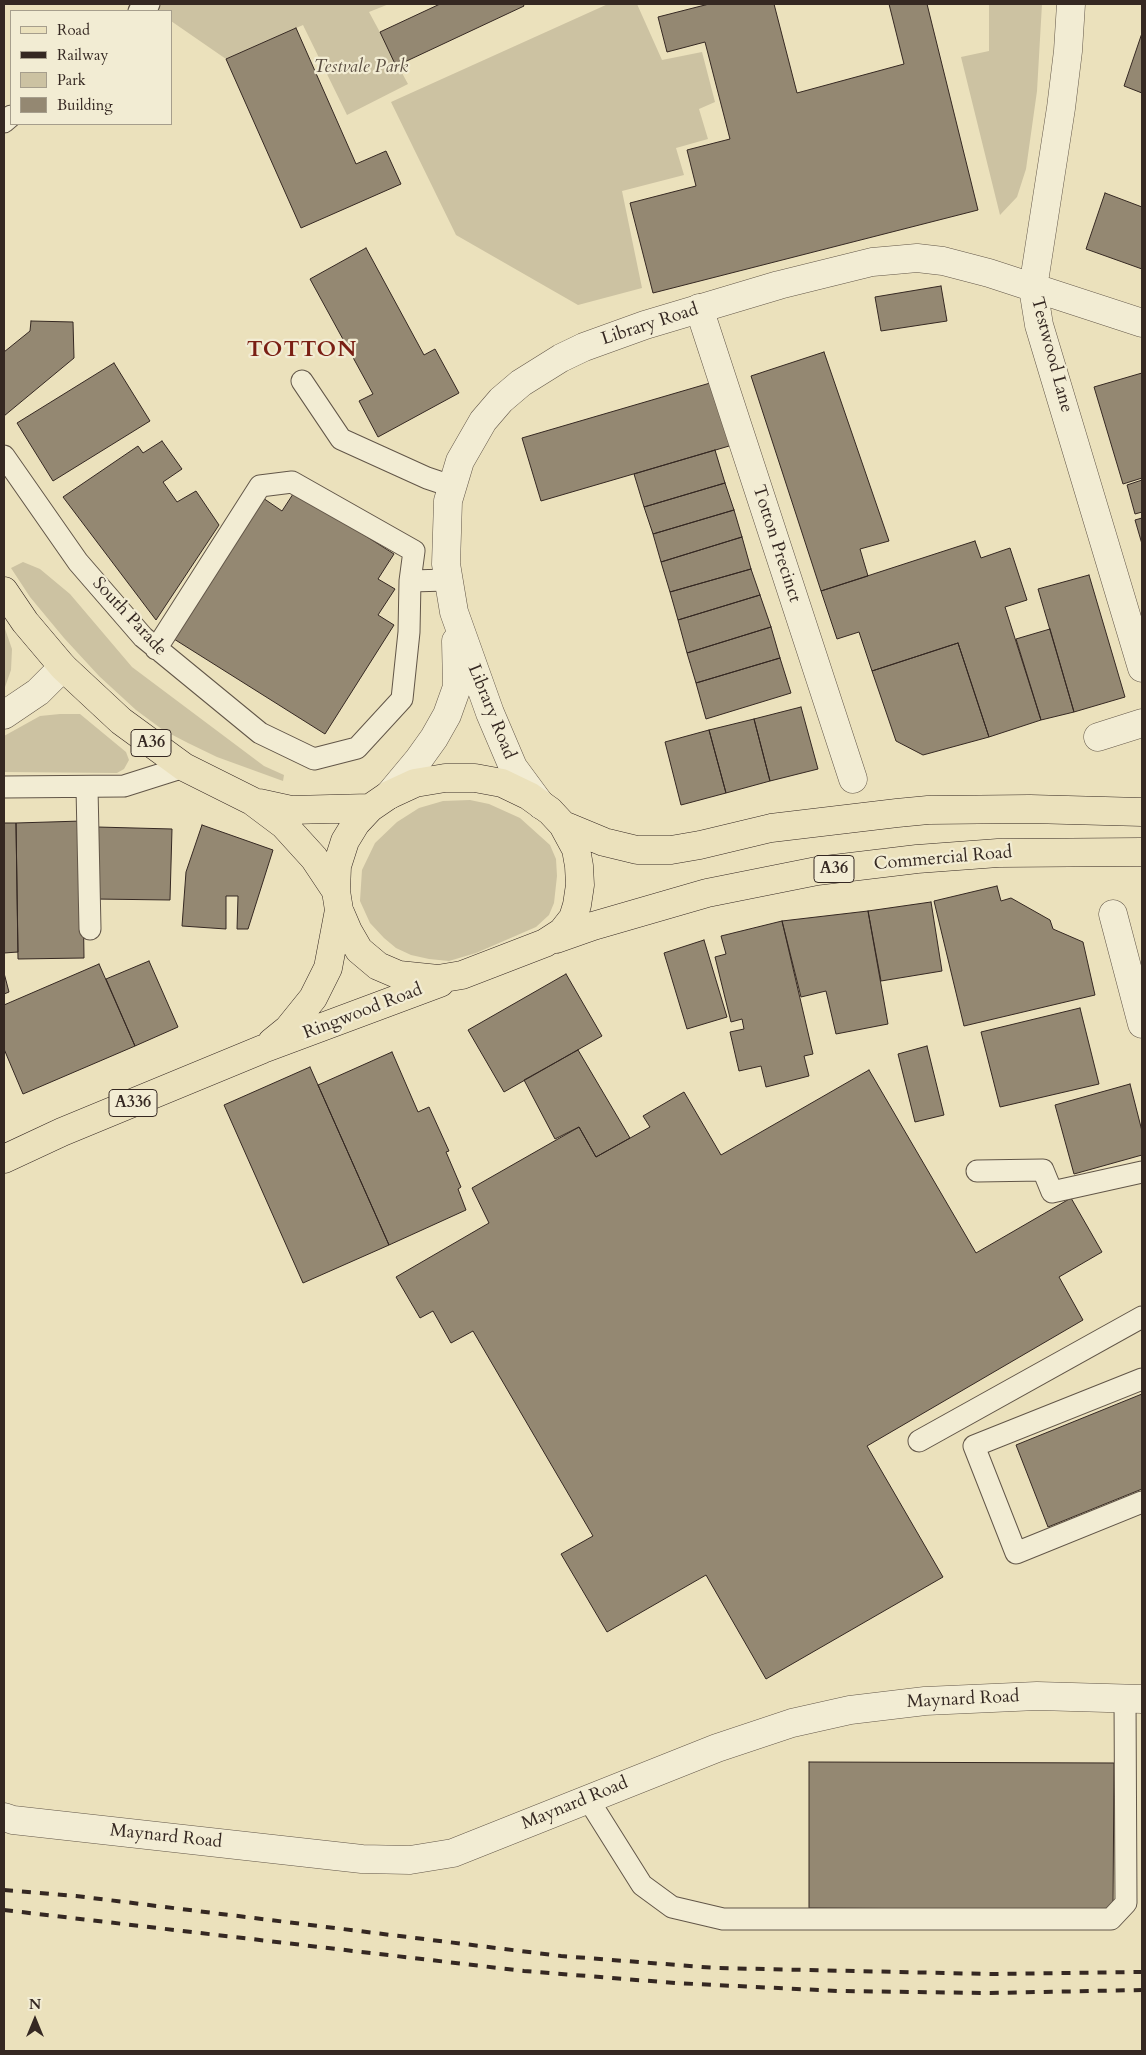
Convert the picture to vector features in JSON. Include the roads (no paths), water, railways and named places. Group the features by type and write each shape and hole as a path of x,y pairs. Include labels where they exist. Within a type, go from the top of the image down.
{"main road":[{"name":"A36","path":"4,591 25,622 63,667 121,721 184,767 252,802 290,832 314,858 338,900"},
{"path":"338,900 348,931 359,950 378,966 399,975 421,978 438,979 462,975 545,943 562,932 573,918 580,885 576,849 563,825 529,796 502,783 475,778 445,778 415,783 379,802"},
{"name":"A36","path":"252,802 291,810 379,802"},
{"name":"Ringwood Road","path":"263,1049 288,1029 313,998 328,968 338,900 337,866 345,841 356,823 379,802"},
{"path":"563,825 604,842 637,850 671,850 771,828 928,810 1030,809 1142,812"},
{"name":"Commercial Road","path":"545,943 593,926 707,893 817,871 917,859 998,853 1142,852"},
{"name":"Ringwood Road","path":"4,1159 62,1132 263,1049 462,975"}],"street":[{"name":"Testwood Lane","path":"1070,4 1068,51 1061,108 1033,288 1039,325 1142,668"},
{"name":"Library Road","path":"379,802 420,759 447,715 457,687 454,612 448,580 446,544 448,501 468,444 483,421 501,400 520,383 561,358 584,347 737,296 872,262 917,258 943,261 1142,323"},
{"name":"Totton Precinct","path":"699,308 853,779"},
{"name":"Library Road","path":"454,612 506,753 541,805"},
{"path":"4,715 38,692 63,667"},
{"path":"1098,737 1142,723"},
{"path":"1113,914 1142,1024"},
{"name":"Maynard Road","path":"4,1817 13,1820 352,1858 410,1860 453,1853 717,1748 792,1723 850,1710 925,1701 1019,1697 1134,1699"}],"lane":[{"path":"302,381 341,439 427,478 452,486"},
{"name":"South Parade","path":"4,456 78,562 143,637 260,733 314,759 357,748 402,699 409,632 410,581"},
{"path":"156,649 260,486 292,482 414,551 410,581 448,580"},
{"path":"4,787 87,788 124,786 184,767"},
{"path":"87,788 90,929"},
{"path":"977,1171 1043,1170 1052,1192 1142,1172"},
{"path":"919,1441 1142,1317"},
{"path":"1142,1379 974,1446 1016,1553 1142,1502"},
{"path":"588,1799 642,1885 672,1907 723,1919 1111,1919 1126,1903 1134,1699"}],"railway":[{"path":"4,1890 76,1896 561,1956 716,1968 991,1974 1142,1972"},
{"path":"4,1910 524,1971 675,1983 839,1991 990,1993 1142,1990"}],"district":[{"name":"TOTTON","path":"302,351"}],"park label":[{"name":"Testvale Park","path":"361,68"}]}
